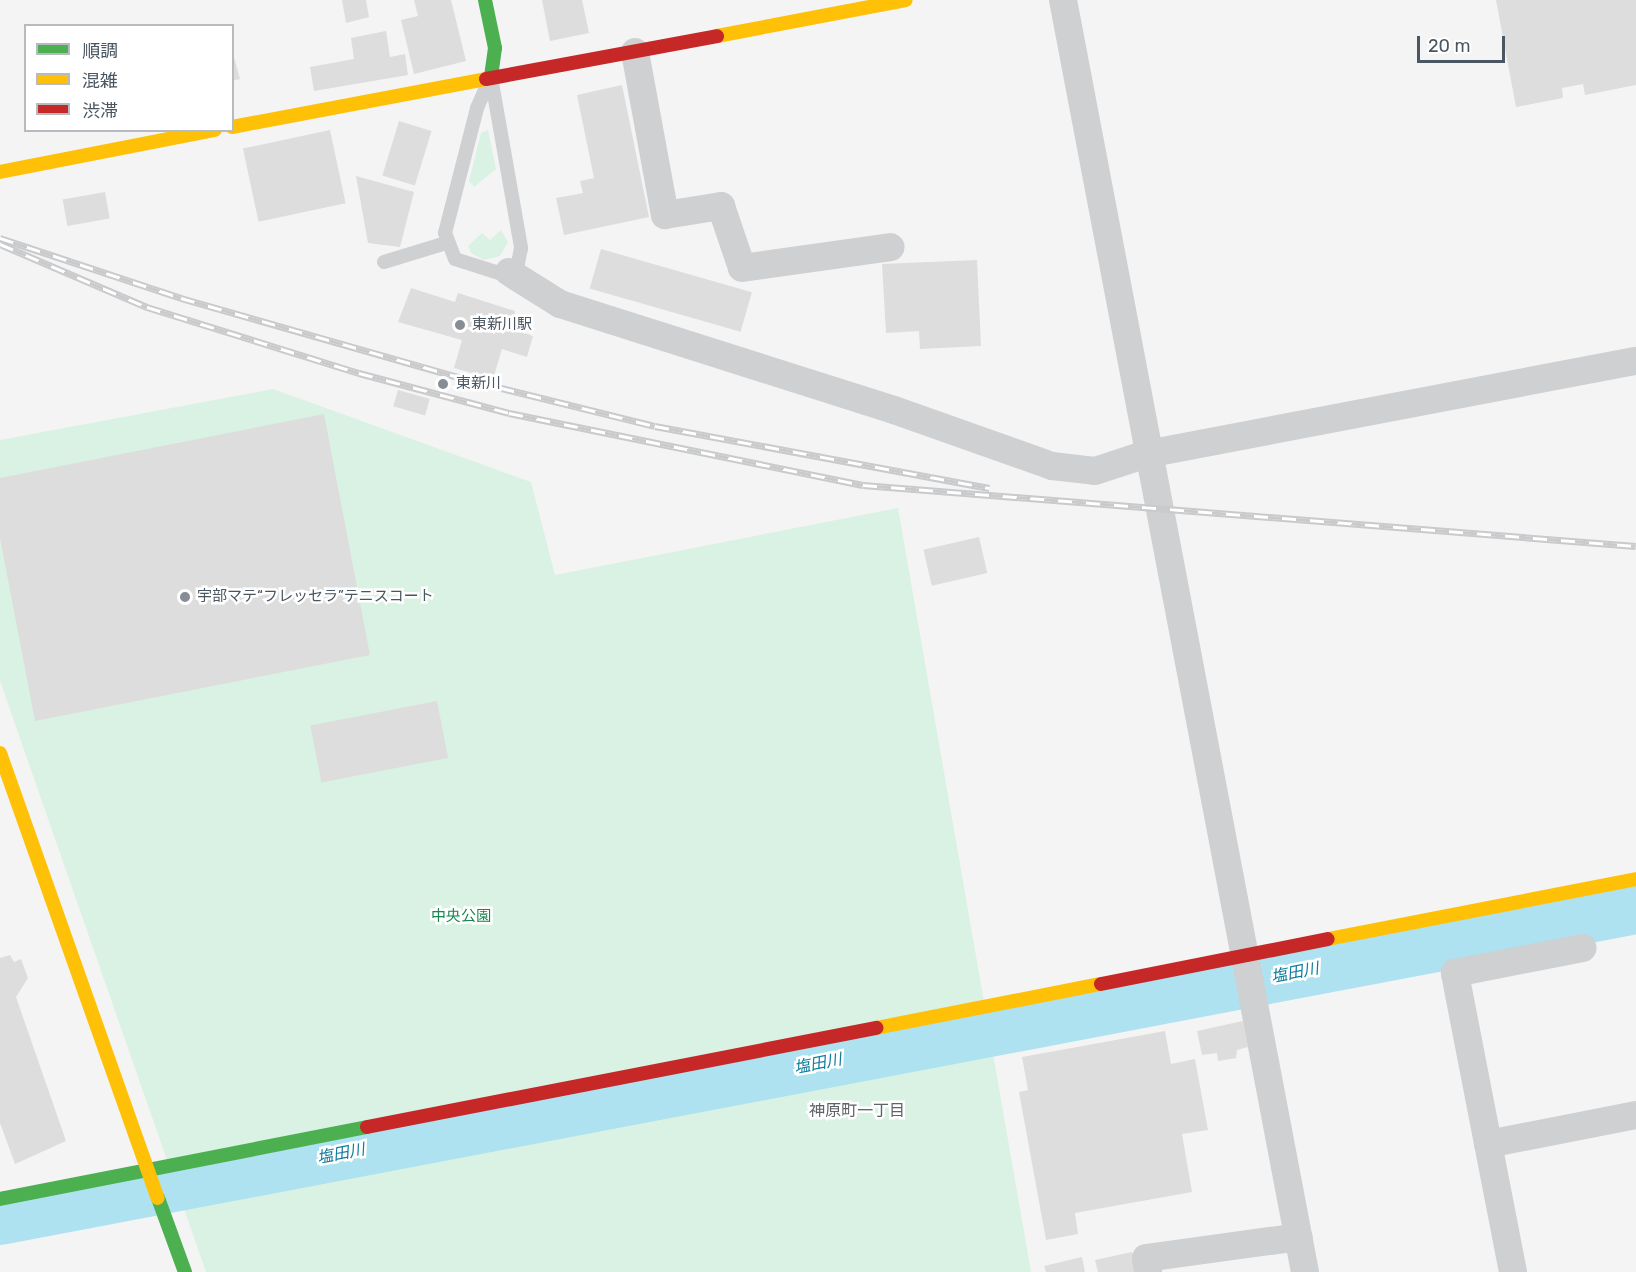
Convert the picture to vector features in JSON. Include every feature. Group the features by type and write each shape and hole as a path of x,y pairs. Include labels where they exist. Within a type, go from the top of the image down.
{"street":[{"path":"485,0 495,48 491,77"},
{"path":"234,127 906,0"},
{"path":"1063,0 1147,454 1171,549 1305,1272"},
{"path":"635,52 665,215 721,206 742,268 891,247"},
{"path":"0,172 205,132"},
{"path":"509,272 560,304 894,410 1052,466 1095,471 1147,454 1636,361"},
{"path":"0,753 185,1272"},
{"path":"0,1199 151,1174 1247,961 1636,879"},
{"path":"1513,1272 1455,973 1583,948"},
{"path":"1488,1144 1636,1115"},
{"path":"1148,1272 1146,1258 1299,1237"}],"lane":[{"path":"491,77 521,248 518,262 509,272 495,274 464,264 446,243 446,220 477,108 491,77"},
{"path":"384,262 446,243"}],"green space":[{"path":"488,130 496,169 474,187 469,181 481,133"},
{"path":"501,230 508,242 500,256 484,260 471,253 468,246 482,233 490,240"},
{"name":"中央公園","path":"273,389 531,482 555,575 898,508 1031,1272 206,1272 0,681 0,440"}],"building":[{"path":"342,0 366,0 369,17 346,23"},
{"path":"414,0 451,0 466,61 414,74 401,20 418,16"},
{"path":"542,0 582,0 589,33 550,41"},
{"path":"1496,0 1636,0 1636,85 1585,95 1583,84 1562,88 1563,98 1516,107"},
{"path":"386,31 390,57 405,54 408,75 314,91 310,67 354,59 351,38"},
{"path":"234,57 240,79 234,80"},
{"path":"622,85 649,217 564,235 556,198 583,193 580,181 594,178 577,95"},
{"path":"399,121 432,131 415,185 382,176"},
{"path":"330,130 346,203 259,222 243,149"},
{"path":"356,176 414,192 400,247 368,243"},
{"path":"105,192 110,219 67,226 63,199"},
{"path":"601,249 752,292 741,332 590,288"},
{"path":"977,260 981,346 920,349 919,331 886,333 882,264"},
{"name":"東新川駅","path":"411,288 455,302 458,293 515,311 511,328 533,336 527,357 502,349 493,379 454,368 462,340 398,322"},
{"path":"398,390 430,399 425,415 393,406"},
{"name":"宇部マテ“フレッセラ”テニスコート","path":"324,414 370,655 35,721 0,538 0,478"},
{"path":"979,537 987,573 932,586 923,550"},
{"path":"437,701 448,758 321,783 310,726"},
{"path":"10,955 14,962 21,959 28,978 16,997 66,1141 15,1164 0,1123 0,958"},
{"path":"1243,1021 1248,1047 1237,1050 1236,1058 1218,1061 1217,1053 1202,1055 1197,1031"},
{"path":"1165,1031 1171,1064 1195,1059 1208,1130 1182,1134 1192,1192 1075,1213 1078,1234 1046,1240 1019,1092 1028,1090 1022,1057"},
{"path":"1132,1252 1137,1272 1098,1272 1095,1260"},
{"path":"1082,1257 1085,1272 1046,1272 1044,1266"}],"waterway":[{"name":"塩田川","path":"0,1219 1636,908"}],"railway":[{"path":"0,238 181,298 473,381 655,426 989,488"},
{"path":"0,244 147,307 359,373 509,413 863,485 1636,546"}],"traffic: fast":[{"path":"485,0 495,48 491,77"},
{"path":"0,1199 367,1127"},
{"path":"158,1198 185,1272"}],"traffic: slow":[{"path":"717,36 906,0"},
{"path":"234,127 486,79"},
{"path":"0,172 205,132"},
{"path":"0,753 158,1198"},
{"path":"1328,939 1636,879"},
{"path":"876,1028 1101,984"}],"traffic: jam":[{"path":"486,79 717,36"},
{"path":"1101,984 1328,939"},
{"path":"367,1127 876,1028"}],"place":[{"name":"東新川駅","path":"460,325"},
{"name":"東新川","path":"443,384"},
{"name":"宇部マテ“フレッセラ”テニスコート","path":"185,597"}],"district":[{"name":"神原町一丁目","path":"857,1111"}]}
